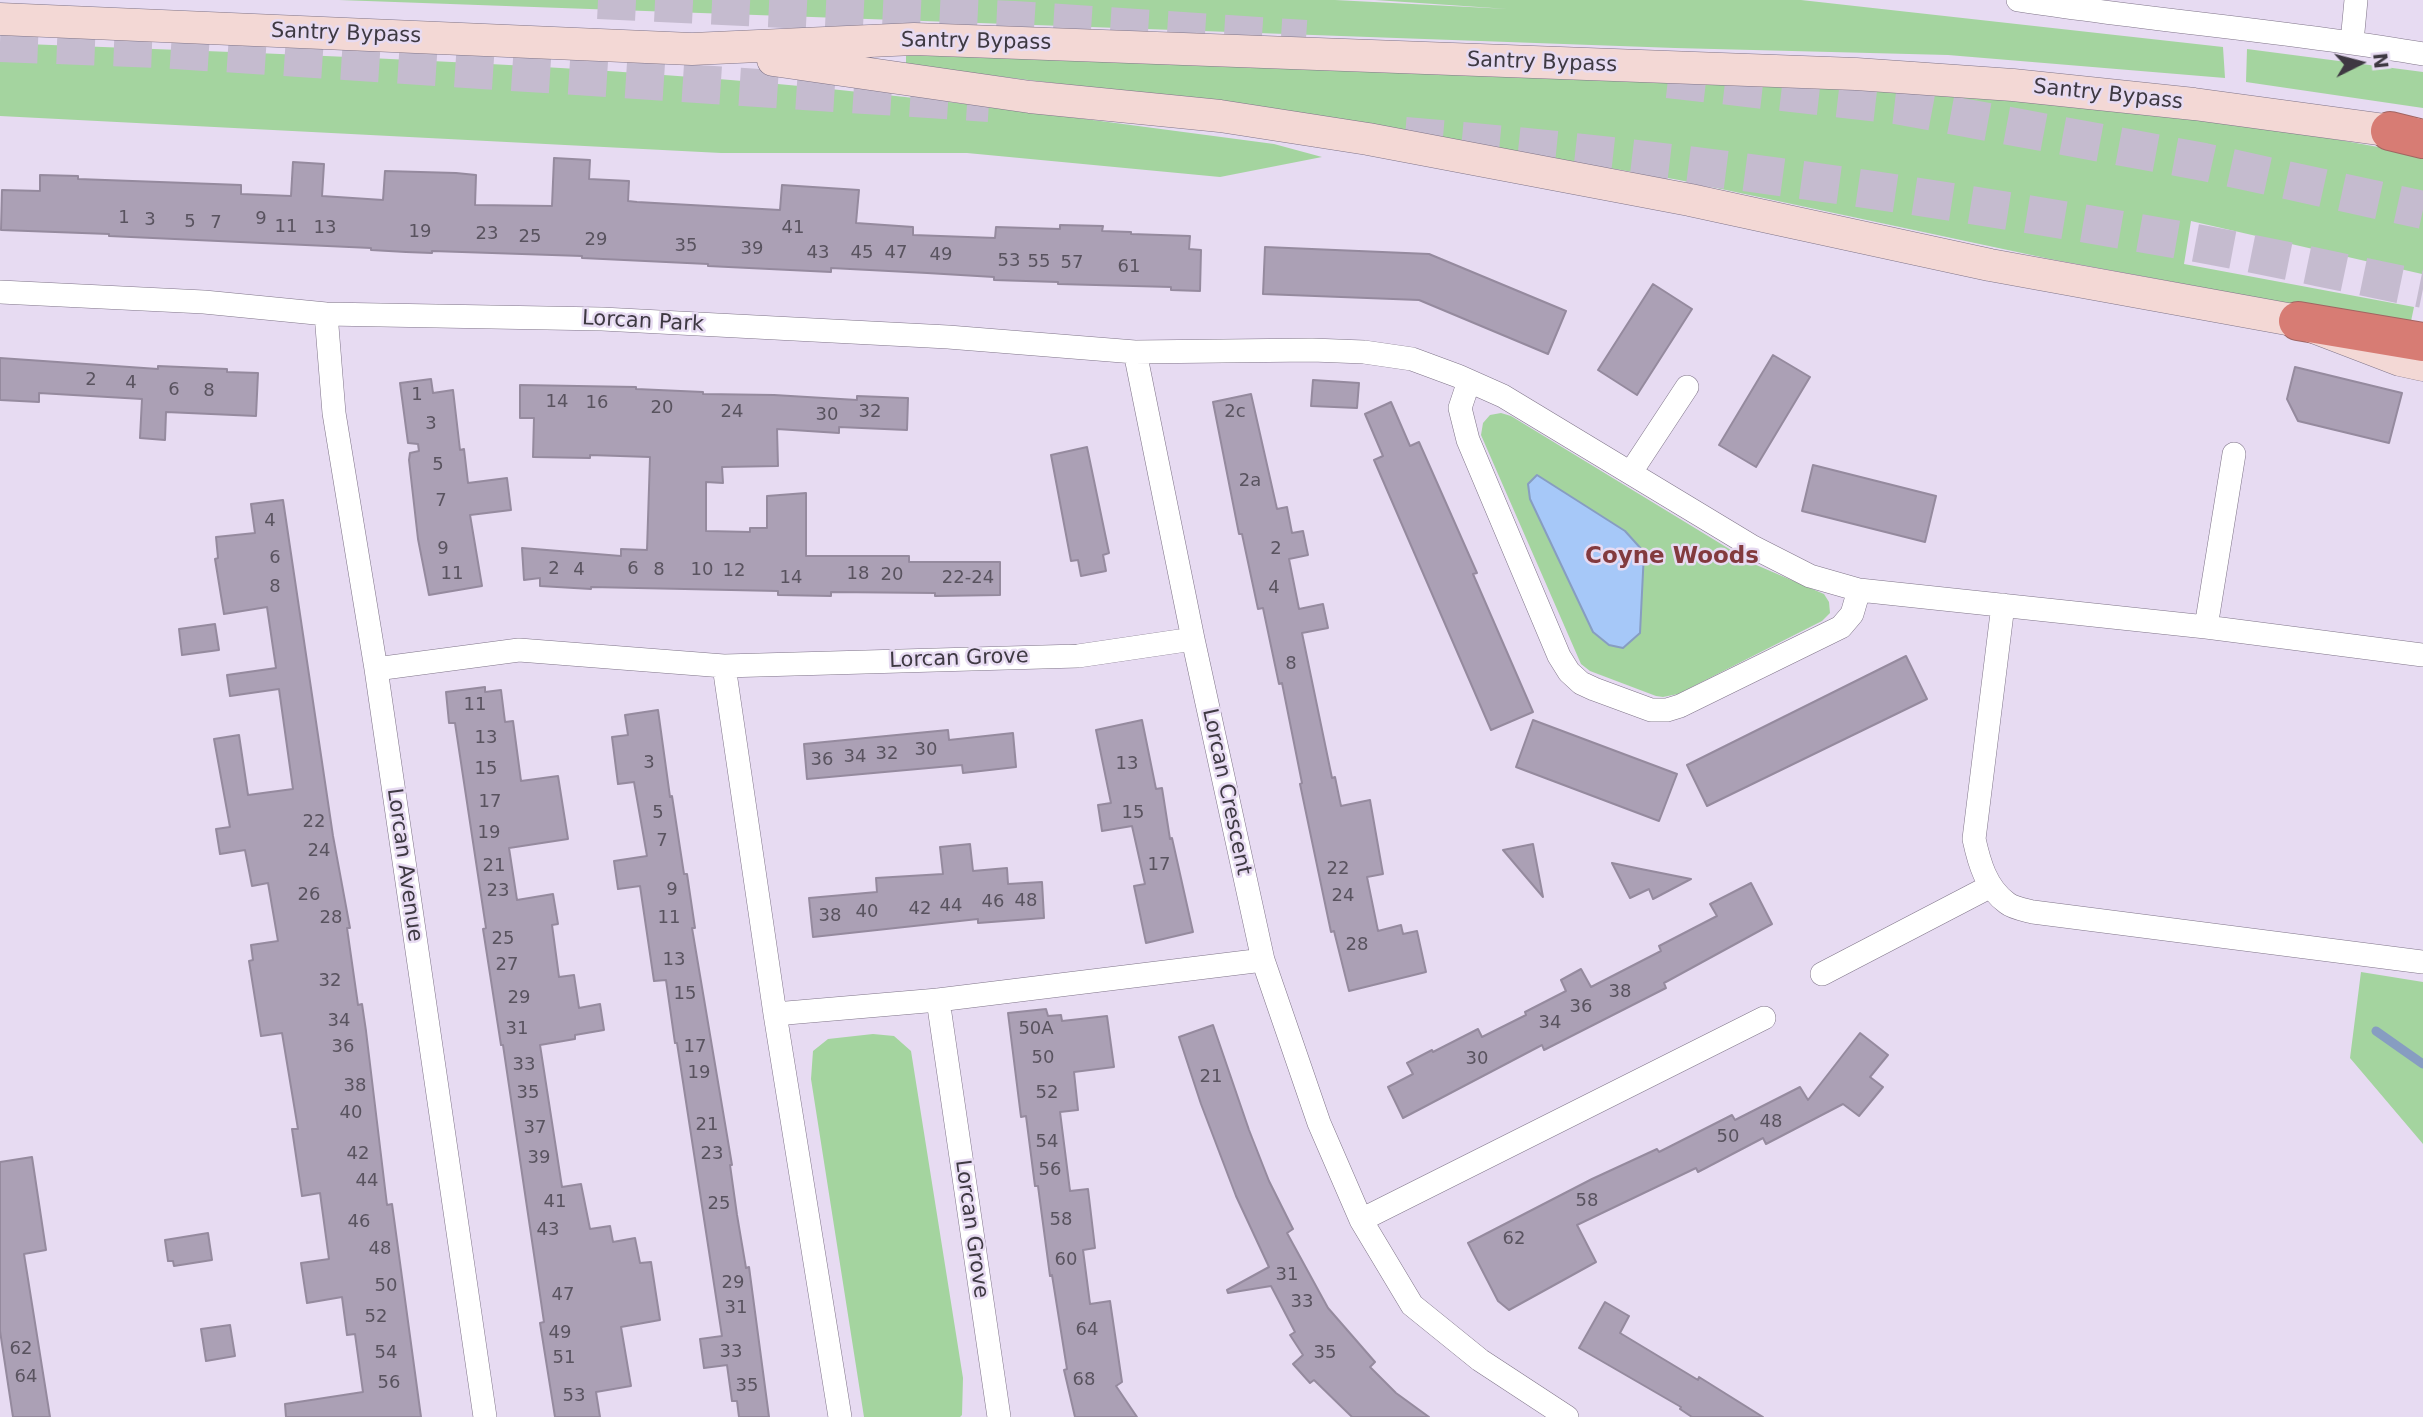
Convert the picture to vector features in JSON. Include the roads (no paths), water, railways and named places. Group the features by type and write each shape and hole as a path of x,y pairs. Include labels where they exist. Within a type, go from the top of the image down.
{"highway":[{"path":"2298,321 2423,342"}],"main road":[{"name":"Santry Bypass","path":"0,19 692,49 914,38 1856,74 2013,85 2181,103 2412,135"},
{"name":"Santry Bypass","path":"692,49 1030,97 1220,116 1368,139 1690,200 1990,265 2298,321 2400,360 2423,365"}],"street":[{"path":"2018,0 2114,15 2351,42 2423,54"},
{"path":"2351,42 2356,0"},
{"name":"Lorcan Park","path":"0,292 204,302 326,314 602,319 948,337 1135,352 1364,352 1412,359 1503,396 1753,547 1810,576 1859,590 2206,627 2423,654"},
{"name":"Lorcan Avenue","path":"326,314 334,414 376,669 485,1417"},
{"name":"Lorcan Crescent","path":"1135,352 1193,639 1263,960 1319,1123 1361,1220 1412,1305 1480,1360 1567,1417"},
{"path":"1469,381 1460,408 1468,440 1559,656 1569,672 1581,683 1651,709 1667,710 1680,706 1841,627 1852,614 1859,590"},
{"path":"1631,472 1687,387"},
{"path":"2206,627 2234,454"},
{"path":"2003,605 1974,839 1980,865 1992,886 2008,904 2033,912 2423,962"},
{"name":"Lorcan Grove","path":"376,669 519,650 724,666 1078,656 1193,639"},
{"path":"724,666 775,1014 840,1417"},
{"path":"1822,974 1992,886"},
{"path":"775,1014 938,1000 1263,960"},
{"name":"Lorcan Grove","path":"938,1000 999,1417"},
{"path":"1361,1220 1764,1018"}],"water":[{"path":"1537,475 1625,531 1644,552 1640,633 1623,648 1609,645 1593,632 1530,499 1528,484"}],"waterway":[{"path":"2376,1031 2423,1064"}],"tunnel":[{"path":"598,0 1014,20 1306,39"},
{"path":"0,43 160,49 989,103"},
{"path":"1668,79 1896,105 2204,162 2423,210"},
{"path":"1405,136 1698,166 1894,193 2185,241 2423,289"}],"district":[{"name":"Coyne Woods","path":"1672,557"}]}
